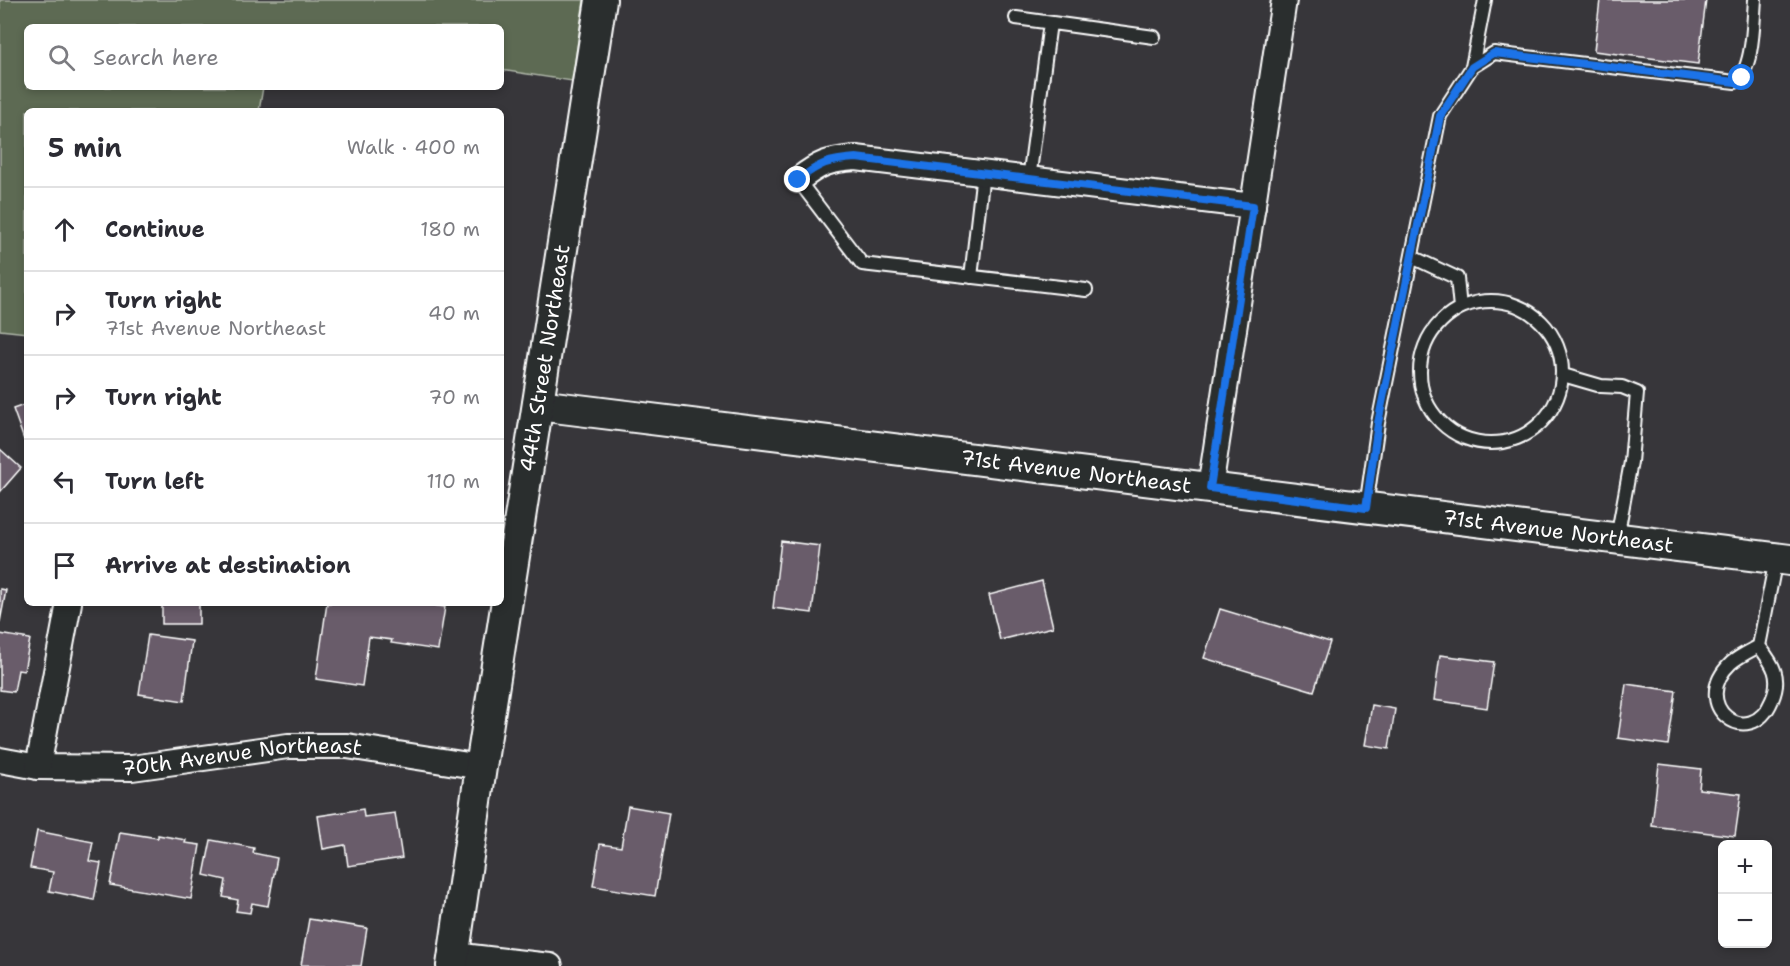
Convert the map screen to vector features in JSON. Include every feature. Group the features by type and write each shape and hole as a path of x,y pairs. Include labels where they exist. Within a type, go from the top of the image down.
{"street":[{"name":"44th Street Northeast","path":"453,961 481,767 601,0"},
{"path":"1210,488 1284,0"},
{"path":"798,180 818,165 837,159 856,158 1253,206"},
{"name":"71st Avenue Northeast","path":"538,405 1783,560"},
{"path":"38,767 68,606"},
{"name":"70th Avenue Northeast","path":"0,760 38,767 132,768 288,746 347,746 481,767"},
{"path":"453,961 550,966"}],"lane":[{"path":"1366,508 1378,423 1440,116 1472,67 1485,0"},
{"path":"1472,67 1494,53 1735,82 1742,78 1750,56 1755,0"},
{"path":"1016,18 1154,37"},
{"path":"1029,179 1050,23"},
{"path":"971,277 983,173"},
{"path":"798,180 862,264 1086,290"},
{"path":"1412,257 1457,278 1460,308"},
{"path":"1485,300 1509,302 1531,312 1549,329 1560,351 1563,375 1558,398 1547,418 1529,433 1508,442 1484,443 1462,437 1452,431 1428,406 1421,384 1421,361 1428,339 1442,320 1460,308 1485,300"},
{"path":"1563,375 1601,386 1622,387 1637,393 1631,462 1617,539"},
{"path":"1759,646 1773,664 1776,676 1775,692 1770,704 1763,715 1752,722 1738,723 1726,719 1718,709 1716,694 1720,678 1731,663 1759,646 1783,560"}],"green space":[{"path":"0,0 584,0 572,81 504,70 504,24 24,24 24,90 262,90 260,108 24,108 24,333 0,330"}],"building":[{"path":"1600,0 1706,0 1698,64 1594,51"},
{"path":"24,405 24,440 13,409"},
{"path":"0,449 21,468 0,492"},
{"path":"781,541 820,546 812,613 773,608"},
{"path":"1042,581 1053,627 1000,640 989,595"},
{"path":"0,589 6,590 0,622"},
{"path":"162,606 199,606 199,624 162,624"},
{"path":"327,606 445,607 438,650 391,643 392,640 369,637 362,686 316,679"},
{"path":"1220,609 1330,642 1314,691 1204,658"},
{"path":"0,634 30,639 24,671 18,670 14,692 0,690"},
{"path":"148,635 192,641 184,701 139,694"},
{"path":"1440,655 1494,662 1487,708 1434,700"},
{"path":"1626,684 1676,691 1668,745 1618,738"},
{"path":"1372,705 1395,709 1389,749 1365,745"},
{"path":"1659,764 1701,769 1699,789 1741,794 1735,836 1652,826"},
{"path":"628,806 669,813 655,896 593,886 600,844 621,847"},
{"path":"363,809 364,817 395,813 402,858 348,866 345,845 323,849 318,816"},
{"path":"37,831 93,842 89,861 101,863 94,900 49,891 53,872 30,868"},
{"path":"120,832 158,838 158,835 200,845 191,899 110,885"},
{"path":"211,840 254,848 253,853 277,858 268,906 252,903 250,913 236,911 238,900 223,897 226,880 204,875"},
{"path":"309,919 367,928 361,966 301,965"}],"route":[{"path":"798,180 818,165 837,159 856,158 1253,206 1210,488 1366,508 1378,423 1440,116 1472,67 1494,53 1735,82 1742,78"}]}
